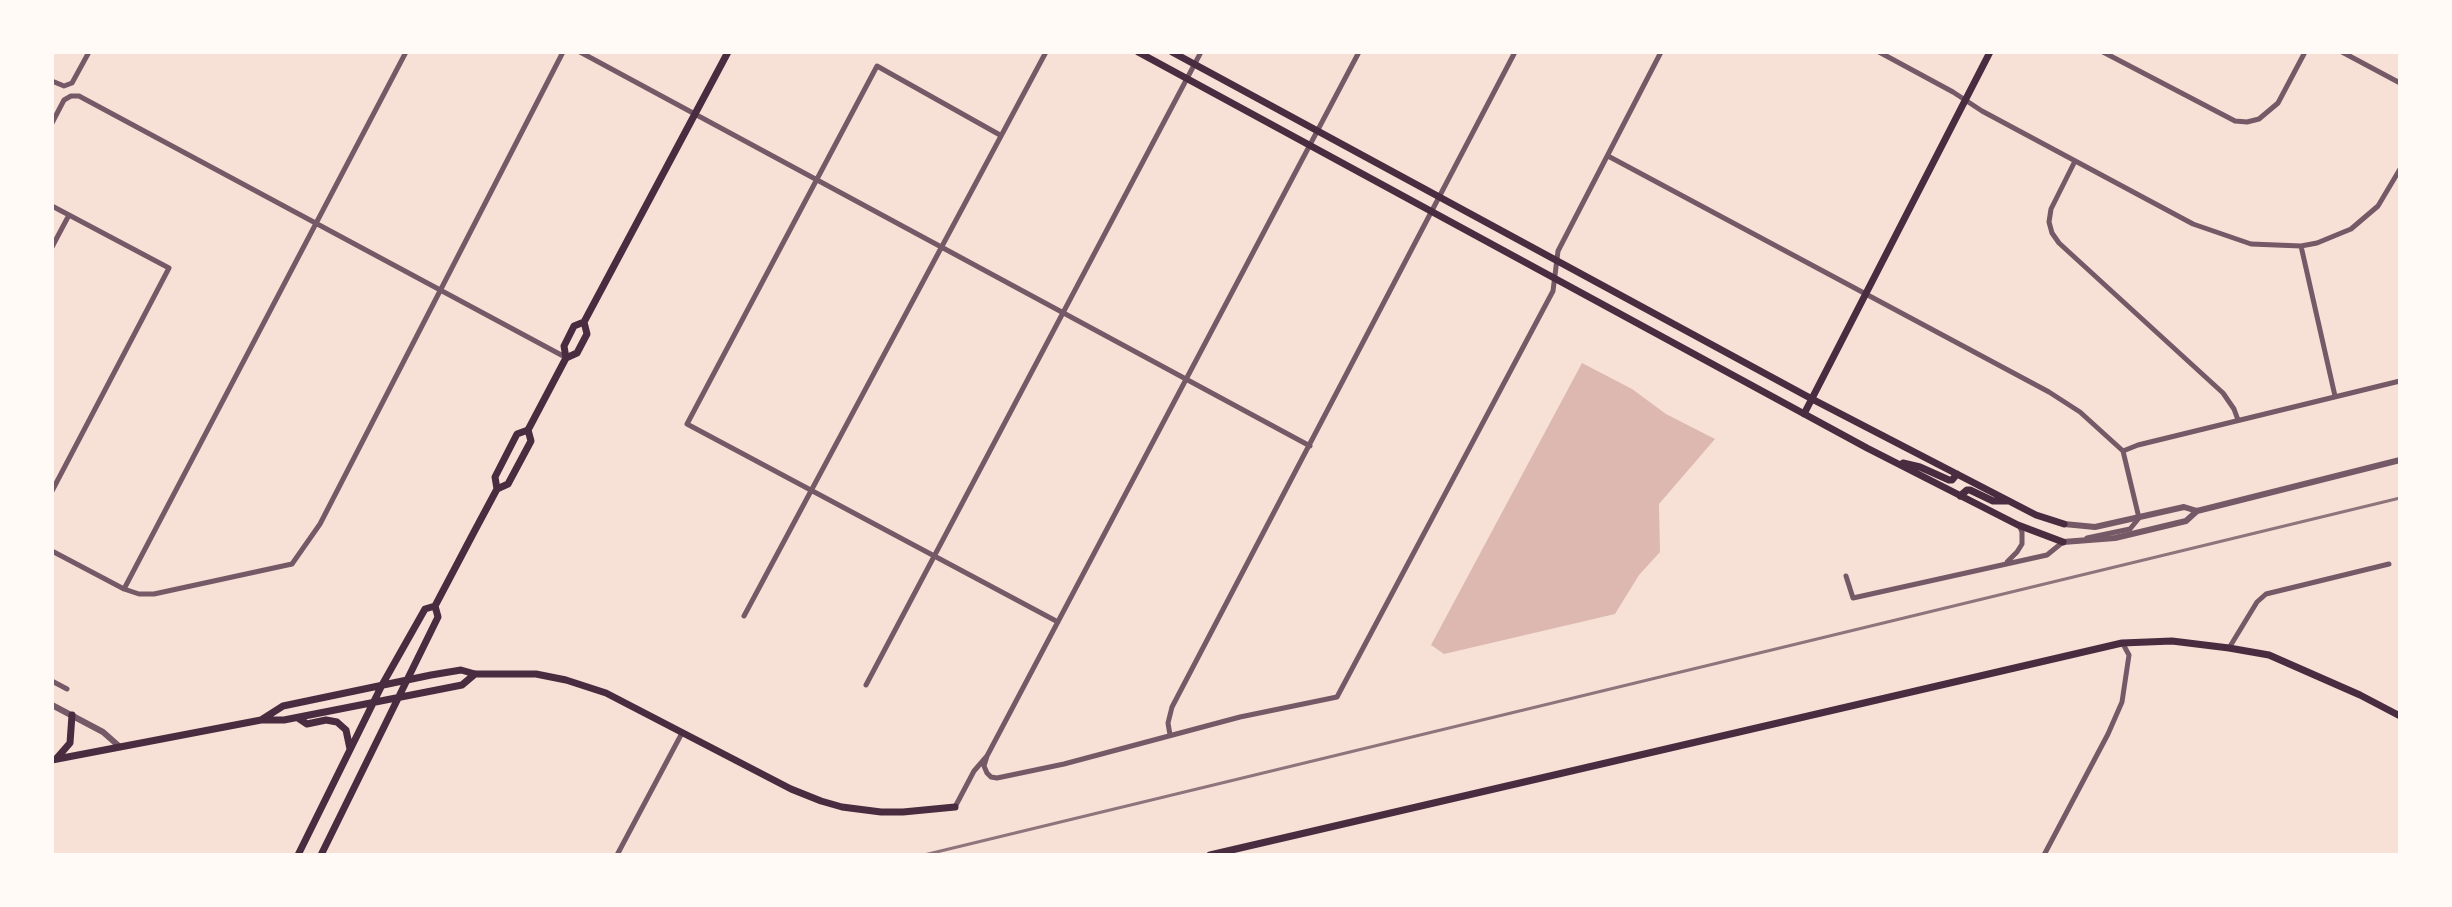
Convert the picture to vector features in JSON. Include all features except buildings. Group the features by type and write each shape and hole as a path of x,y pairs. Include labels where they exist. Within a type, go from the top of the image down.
{"main road":[{"path":"321,855 438,617 435,606 497,489 495,477 517,434 528,430 566,358 564,346 574,326 584,322 728,52"},
{"path":"1138,52 1804,414 2018,525 2063,542"},
{"path":"1172,52 1812,399 2009,502 2047,520 2064,524"},
{"path":"1804,414 1990,52"},
{"path":"566,358 577,353 587,334 584,322"},
{"path":"497,489 508,484 531,441 528,430"},
{"path":"1889,459 1920,467 1949,480 1957,474"},
{"path":"1960,496 1970,490 1993,501 2009,502"},
{"path":"298,855 382,685 425,609 435,606"},
{"path":"1210,855 1236,852 2122,643 2172,641 2269,655 2400,716"},
{"path":"261,720 283,706 461,670 475,674 518,673 566,680 606,693 791,789 842,807 903,812 955,807"},
{"path":"54,759 261,720 298,718 462,685 475,674"},
{"path":"54,759 70,743 72,715"},
{"path":"298,718 307,724 326,720 337,722 346,730 350,751"}],"street":[{"path":"52,81 69,85 89,52"},
{"path":"124,589 406,52"},
{"path":"52,551 139,594 154,594 292,564 320,524 563,52"},
{"path":"580,52 1310,446"},
{"path":"744,616 1046,52"},
{"path":"866,685 1201,52"},
{"path":"1359,52 987,756 984,766 991,777 1064,764 1170,735 1337,697 1553,291 1558,251 1661,52"},
{"path":"1170,735 1168,723 1172,707 1515,52"},
{"path":"1879,52 2075,161 2211,232 2251,244 2301,246 2332,238 2351,229 2366,218 2388,191 2400,169"},
{"path":"2103,52 2235,121 2247,122 2259,119 2278,103 2305,52"},
{"path":"2342,52 2400,83"},
{"path":"1000,135 877,66 687,424 1058,622"},
{"path":"52,123 64,100 79,96 566,358"},
{"path":"1608,156 2049,392 2080,412 2123,451 2139,518"},
{"path":"2075,161 2051,209 2049,222 2052,233 2059,243 2223,393 2238,420"},
{"path":"52,206 169,268 52,491"},
{"path":"52,247 69,215"},
{"path":"2301,246 2335,396"},
{"path":"2123,451 2400,381"},
{"path":"1846,576 1853,598 2047,555 2063,542 2115,538 2186,521 2197,511 2400,460"},
{"path":"2064,524 2095,527 2184,507 2197,511"},
{"path":"2078,541 2130,529 2139,518"},
{"path":"2006,562 2022,544 2022,532 2018,525"},
{"path":"2229,648 2257,602 2266,594 2389,564"},
{"path":"2044,855 2122,702 2129,655 2122,643"},
{"path":"52,681 67,689"},
{"path":"52,705 103,732 120,747"},
{"path":"617,855 683,732"},
{"path":"955,807 974,771 987,756"}],"shaded area":[{"path":"1582,363 1632,389 1666,414 1715,439 1659,504 1660,552 1639,575 1615,614 1444,654 1431,645"}],"railway":[{"path":"924,855 2400,498"}]}
